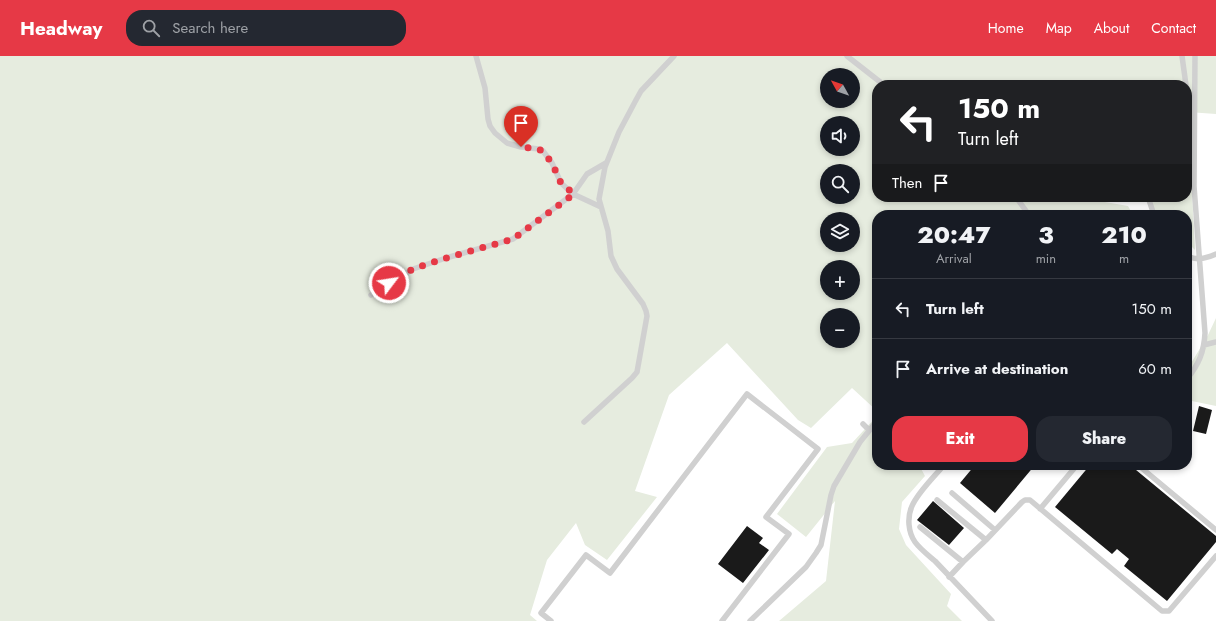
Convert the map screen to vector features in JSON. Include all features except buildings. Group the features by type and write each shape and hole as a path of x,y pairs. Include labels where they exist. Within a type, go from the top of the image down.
{"lane":[{"path":"476,56 485,88 488,119 490,126 495,133 506,142 521,147 539,149 552,163 561,183 572,193 601,208"},
{"path":"584,422 637,372 647,316 643,304 617,269 611,256 608,231 599,199 606,163 619,132 641,91 674,56"},
{"path":"847,56 878,80"},
{"path":"1182,56 1185,80"},
{"path":"1192,372 1202,355 1205,333 1194,186 1195,56"},
{"path":"1192,121 1194,134"},
{"path":"371,295 413,269 513,239 572,193 587,174 606,163"},
{"path":"1192,258 1206,258 1216,254"},
{"path":"1204,345 1216,342"},
{"path":"551,621 541,613 586,555 610,573 747,394 818,449 766,517 789,534 722,621"},
{"path":"863,424 869,430"},
{"path":"750,621 806,567 816,553 821,545 834,486 860,442 872,427"},
{"path":"940,470 912,506 909,525 911,535 915,542 992,621"},
{"path":"1040,509 1073,470"},
{"path":"1144,470 1216,530"},
{"path":"952,493 995,530"},
{"path":"937,500 986,540"},
{"path":"949,577 1022,502 1026,500 1030,500 1165,612 1169,611 1216,556"},
{"path":"920,527 963,562"}],"shaded area":[{"path":"0,56 1216,56 1216,114 1192,112 1192,80 872,80 872,202 1105,202 1128,206 1130,210 872,210 872,406 852,388 811,428 798,420 727,343 669,395 635,491 657,497 607,560 585,545 576,523 547,560 530,615 537,621 0,621"},
{"path":"1192,191 1195,250 1192,247 1192,210 1155,210 1147,202 1192,202"},
{"path":"1216,318 1216,406 1192,401 1192,362"},
{"path":"872,421 872,470 922,470 925,476 902,502 899,529 906,545 951,594 947,606 962,621 779,621 826,581 835,501 806,537 777,514 827,447 852,443"}],"route":[{"path":"389,283 413,269 513,239 574,194 561,183 552,163 543,152 536,148 521,147"}]}
